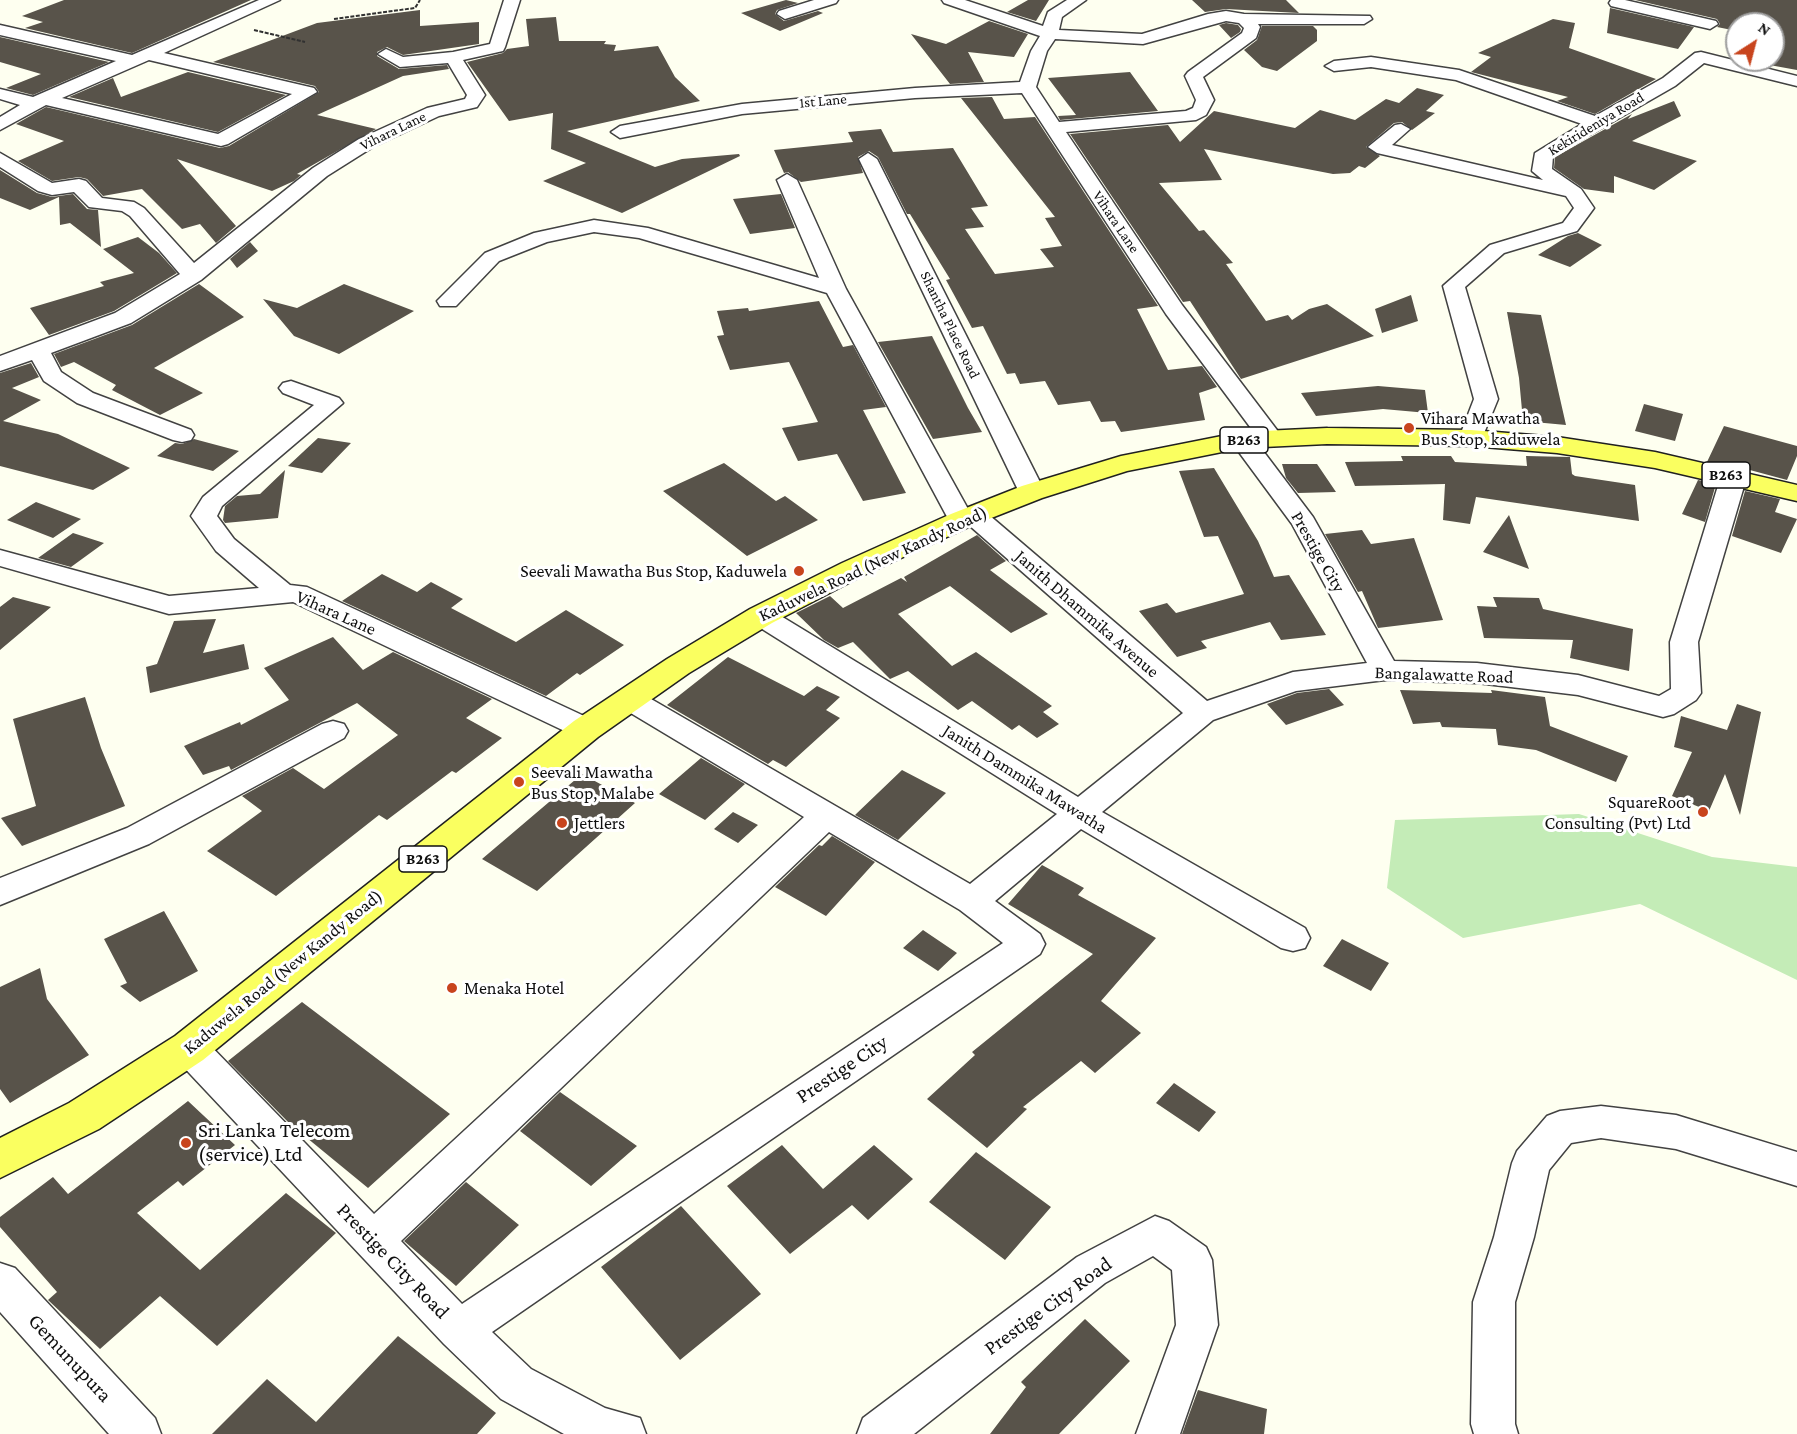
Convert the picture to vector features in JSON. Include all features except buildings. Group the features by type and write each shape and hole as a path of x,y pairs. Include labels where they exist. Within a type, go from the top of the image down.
{"main road":[{"name":"Kaduwela Road (New Kandy Road)","path":"0,1159 84,1116 189,1048 586,729 629,699 761,616 853,569 967,518 1032,492 1121,464 1242,440 1471,438 1557,445 1734,476 1797,493"}],"street":[{"path":"0,125 40,101 272,0"},
{"path":"386,54 400,62 453,57 497,47 512,0"},
{"path":"785,14 830,0"},
{"path":"950,0 1050,34 1143,39 1214,17 1364,19"},
{"path":"1027,87 1039,51 1050,34 1054,15 1078,0"},
{"path":"1617,3 1707,35 1797,81"},
{"path":"1053,128 1190,116 1200,111 1205,100 1194,76 1250,35 1252,27 1244,19"},
{"path":"0,30 308,92 221,140 0,94"},
{"name":"Kekirideniya Road","path":"1574,193 1542,171 1544,153 1594,122 1669,82 1707,35"},
{"name":"Vihara Lane","path":"0,364 123,318 193,275 320,172 366,143 433,112 471,103 476,95 453,57"},
{"path":"1334,66 1371,62 1459,75 1594,122"},
{"name":"Vihara Lane","path":"1027,87 1174,309 1271,438"},
{"name":"1st Lane","path":"620,132 742,109 915,93 1027,87"},
{"path":"1401,129 1377,147 1574,193 1584,208 1570,226 1497,249 1454,286 1486,399 1471,438"},
{"path":"0,159 45,187 52,189 79,185 96,203 127,206 137,212 193,275"},
{"name":"Shantha Place Road","path":"868,159 1032,492"},
{"path":"787,180 835,289 967,518"},
{"path":"448,301 492,257 541,237 594,226 641,232 835,289"},
{"path":"38,350 52,376 85,398 182,435"},
{"path":"282,593 225,545 204,516 212,502 331,403 291,388"},
{"name":"Prestige City","path":"1242,440 1304,523 1385,670"},
{"name":"Bangalawatte Road","path":"972,901 1202,713 1293,682 1385,670 1477,673 1578,685 1663,707 1686,693 1684,642 1734,476"},
{"name":"Janith Dhammika Avenue","path":"967,518 1202,713"},
{"name":"Vihara Lane","path":"0,558 169,605 297,593 586,729"},
{"name":"Janith Dammika Mawatha","path":"761,616 1078,813 1293,938"},
{"name":"Prestige City","path":"459,1330 1028,944 972,901 629,699"},
{"path":"0,892 138,836 333,731"},
{"path":"374,1240 825,816"},
{"name":"Prestige City Road","path":"189,1048 459,1330 516,1384 600,1429 624,1434"},
{"path":"1496,1434 1493,1424 1494,1302 1514,1237 1531,1163 1560,1128 1601,1122 1676,1132 1797,1169"},
{"name":"Prestige City Road","path":"879,1434 1091,1270 1155,1234 1192,1260 1197,1325 1158,1434"},
{"name":"Gemunupura","path":"0,1282 140,1434"}],"path":[{"path":"334,19 415,8 420,0"},
{"path":"217,25 292,37 305,42"}],"green space":[{"path":"1579,814 1712,857 1797,867 1797,980 1640,904 1463,938 1387,888 1395,820"}],"place":[{"name":"Vihara Mawatha Bus Stop, kaduwela","path":"1409,428"},
{"name":"Seevali Mawatha Bus Stop, Kaduwela","path":"799,571"},
{"name":"Seevali Mawatha Bus Stop, Malabe","path":"519,782"},
{"name":"SquareRoot Consulting (Pvt) Ltd","path":"1703,812"},
{"name":"Jettlers","path":"562,823"},
{"name":"Menaka Hotel","path":"452,988"},
{"name":"Sri Lanka Telecom (service) Ltd","path":"186,1143"}]}
